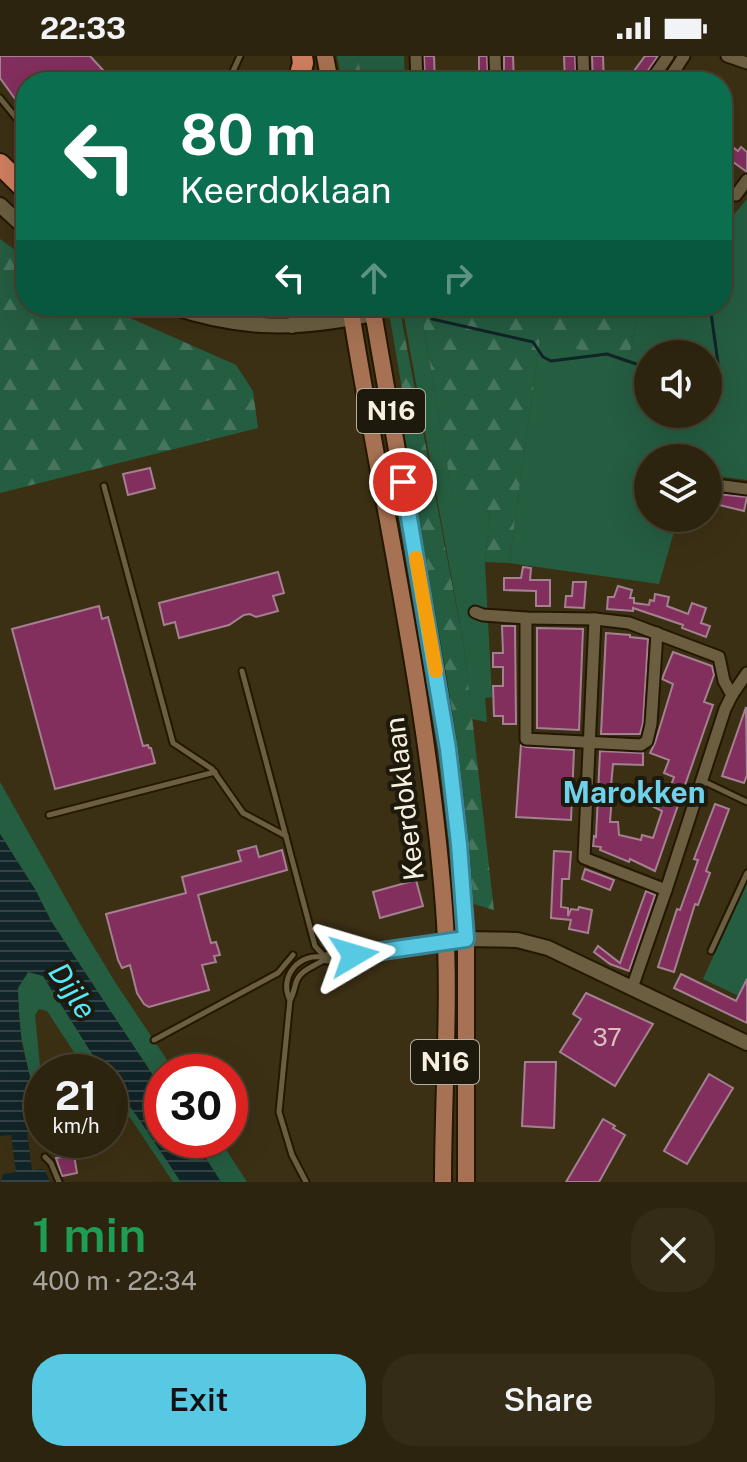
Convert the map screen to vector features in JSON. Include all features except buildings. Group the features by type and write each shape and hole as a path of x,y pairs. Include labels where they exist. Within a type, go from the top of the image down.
{"highway":[{"path":"0,164 16,180"}],"main road":[{"name":"Keerdoklaan","path":"352,316 416,678 431,786 446,941 443,1182"},
{"name":"Keerdoklaan","path":"373,316 448,749 459,844 466,939 466,1182"}],"street":[{"path":"727,56 747,63"},
{"path":"732,194 736,195 747,180"},
{"path":"0,205 16,220"},
{"path":"204,316 245,325 292,326 315,325 340,316"},
{"path":"292,326 298,316"},
{"path":"722,486 747,489"},
{"path":"475,612 483,615 629,623 719,657 724,681 732,695"},
{"path":"526,618 526,739 641,745 647,741 651,724 657,633"},
{"path":"595,619 584,858 666,890"},
{"path":"632,988 732,695 747,673"},
{"path":"326,958 466,939 517,940 548,948 747,1043"}],"lane":[{"path":"0,98 16,118"},
{"path":"104,486 173,743 212,769 243,813 286,836"},
{"path":"242,671 315,946 326,958"},
{"path":"49,815 215,772"},
{"path":"702,781 747,802"},
{"path":"711,951 747,873"},
{"path":"154,1040 278,973 293,955"},
{"path":"290,1000 286,985 294,967 309,958 326,958"},
{"path":"306,1182 292,1155 279,1112 290,1000 299,976 326,958"},
{"path":"46,1158 59,1182"},
{"path":"436,1182 443,1163"}],"green space":[{"path":"337,56 358,56 360,72 340,72"},
{"path":"358,56 404,56 405,72 360,72"},
{"path":"747,199 747,480 722,477 722,444 634,444 634,532 674,532 659,584 509,563 540,338 628,363 637,316 732,316 732,217"},
{"path":"0,239 16,251 16,316 126,316 236,365 253,391 258,428 0,493"},
{"path":"390,316 401,316 464,646 494,910 470,903 441,648 396,390 402,389"},
{"path":"404,316 422,316 454,504 490,512 485,563 492,697 485,698 487,722 472,719 464,646"},
{"path":"422,316 637,316 628,363 540,339 509,563 485,562 490,512 454,505"},
{"path":"0,782 83,929 163,1054 144,1054 144,1062 51,921 0,834"},
{"path":"747,882 747,1000 703,979"},
{"path":"28,972 43,976 93,1054 75,1054 47,1011 39,1009 35,1015 39,1054 25,1054 18,988"},
{"path":"128,1104 144,1126 144,1138 128,1114"},
{"path":"157,1158 165,1158 181,1182 173,1182"},
{"path":"206,1158 232,1158 247,1182 221,1182"}],"water":[{"name":"Dijle","path":"0,834 51,921 144,1062 144,1126 128,1104 128,1054 92,1054 43,976 28,972 18,988 24,1054 24,1158 30,1158 32,1170 44,1169 50,1182 1,1182 3,1174 16,1172 11,1135 0,1136"},
{"path":"165,1158 206,1158 221,1182 181,1182"}],"waterway":[{"path":"711,316 715,340"},
{"path":"432,319 533,342 543,357 551,361 607,354 634,363"}],"slow traffic":[{"path":"416,558 436,671"}],"district":[{"name":"Marokken","path":"634,793"}],"route":[{"path":"354,955 466,939 448,749 403,482"}]}
